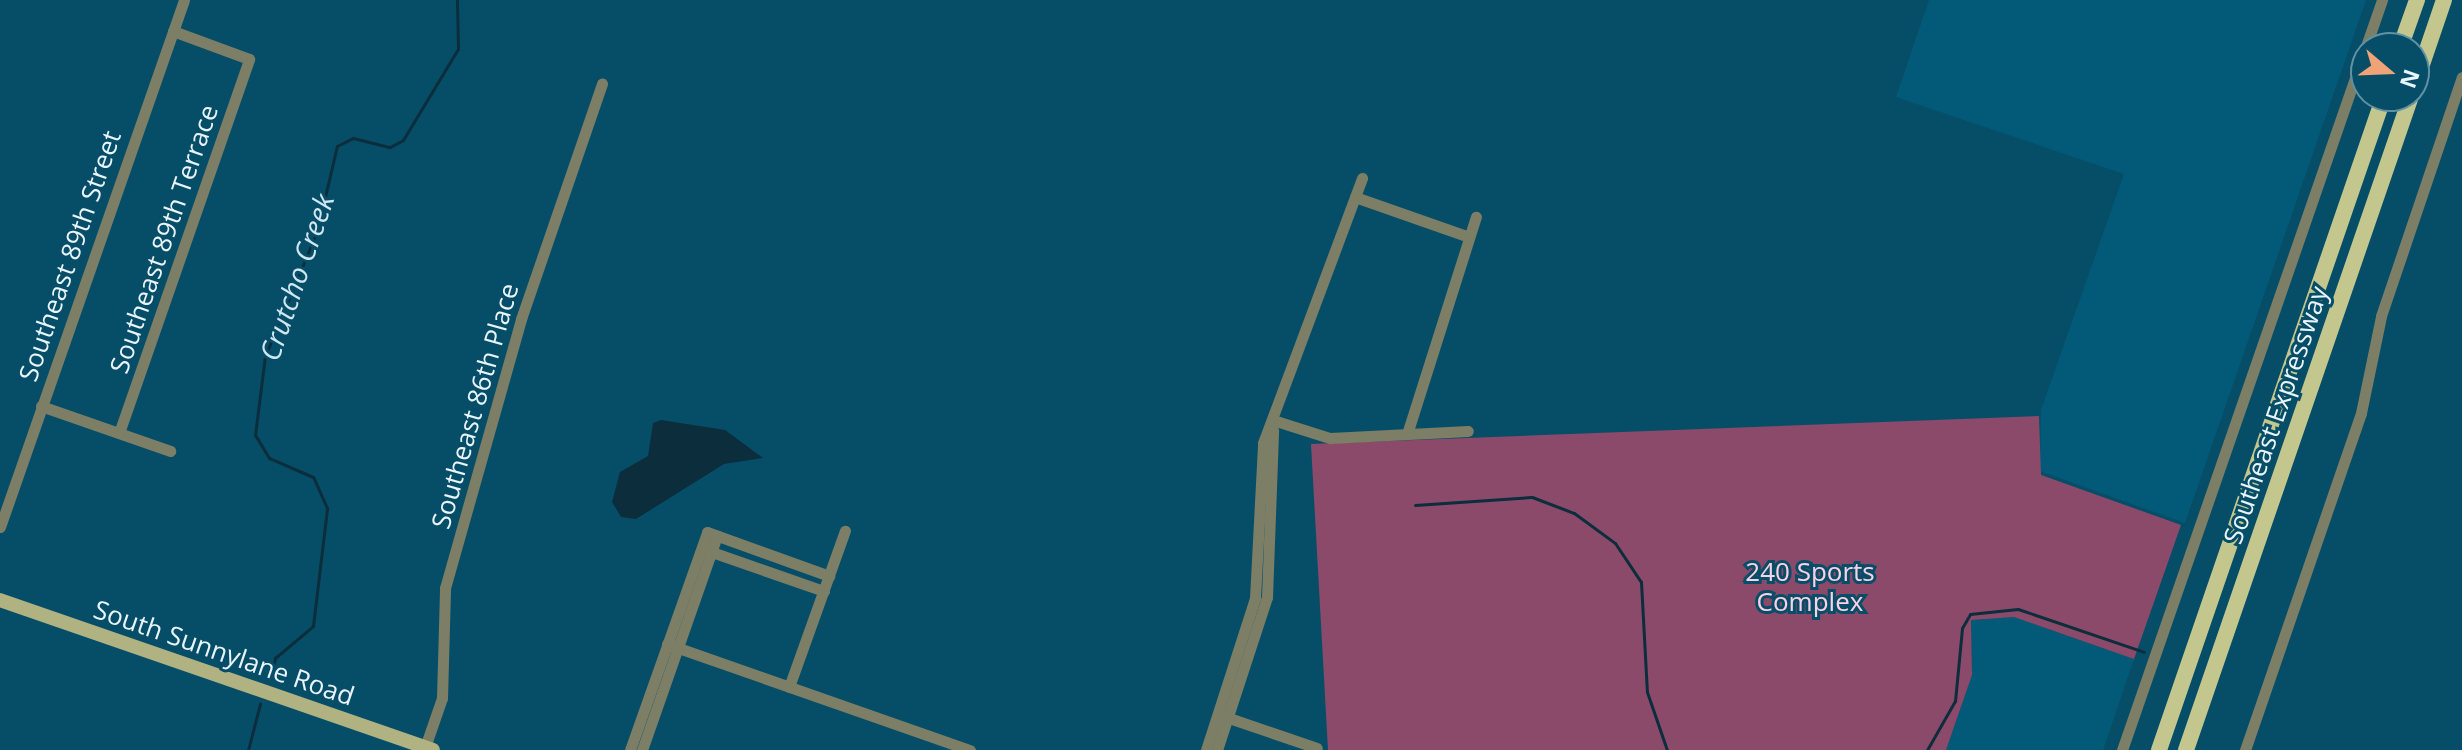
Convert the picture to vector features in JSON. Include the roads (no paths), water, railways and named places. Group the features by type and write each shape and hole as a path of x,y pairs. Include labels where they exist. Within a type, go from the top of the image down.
{"highway":[{"path":"2406,32 2417,0"},
{"path":"2430,41 2444,0"},
{"name":"Southeast Expressway","path":"2159,750 2378,112"},
{"name":"Southeast Expressway","path":"2187,750 2406,112"}],"main road":[{"name":"South Sunnylane Road","path":"0,600 427,749"}],"street":[{"name":"Southeast 89th Street","path":"0,527 184,0"},
{"path":"2122,750 2382,0"},
{"name":"Southeast 89th Terrace","path":"119,433 249,59 173,31"},
{"path":"2245,750 2361,413 2381,316 2462,77"},
{"name":"Southeast 86th Place","path":"427,749 442,698 445,588 521,319 602,84"},
{"path":"1206,750 1223,716 1250,636 1263,531 1259,468 1362,178"},
{"path":"1355,197 1469,237"},
{"path":"1407,434 1476,217"},
{"path":"41,406 170,451"},
{"path":"1274,426 1325,437 1468,431"},
{"path":"789,687 845,531"},
{"path":"642,750 645,726 712,534 829,576"},
{"path":"706,550 824,591"},
{"path":"672,646 970,750"},
{"path":"1223,716 1317,748"},
{"path":"1217,750 1223,716"},
{"path":"630,750 645,726"}],"waterway":[{"name":"Crutcho Creek","path":"270,676 275,658 313,626 327,508 313,477 269,458 255,435 265,356 317,231 337,146 353,138 390,147 403,140 458,49 457,0"},
{"path":"1415,505 1532,497 1574,513 1615,543 1641,582 1647,692 1667,750"},
{"path":"1927,750 1955,701 1962,628 1970,614 2018,609 2144,652"},
{"name":"Crutcho Creek","path":"248,750 260,704"}],"park label":[{"name":"240 Sports Complex","path":"1810,587"}]}
